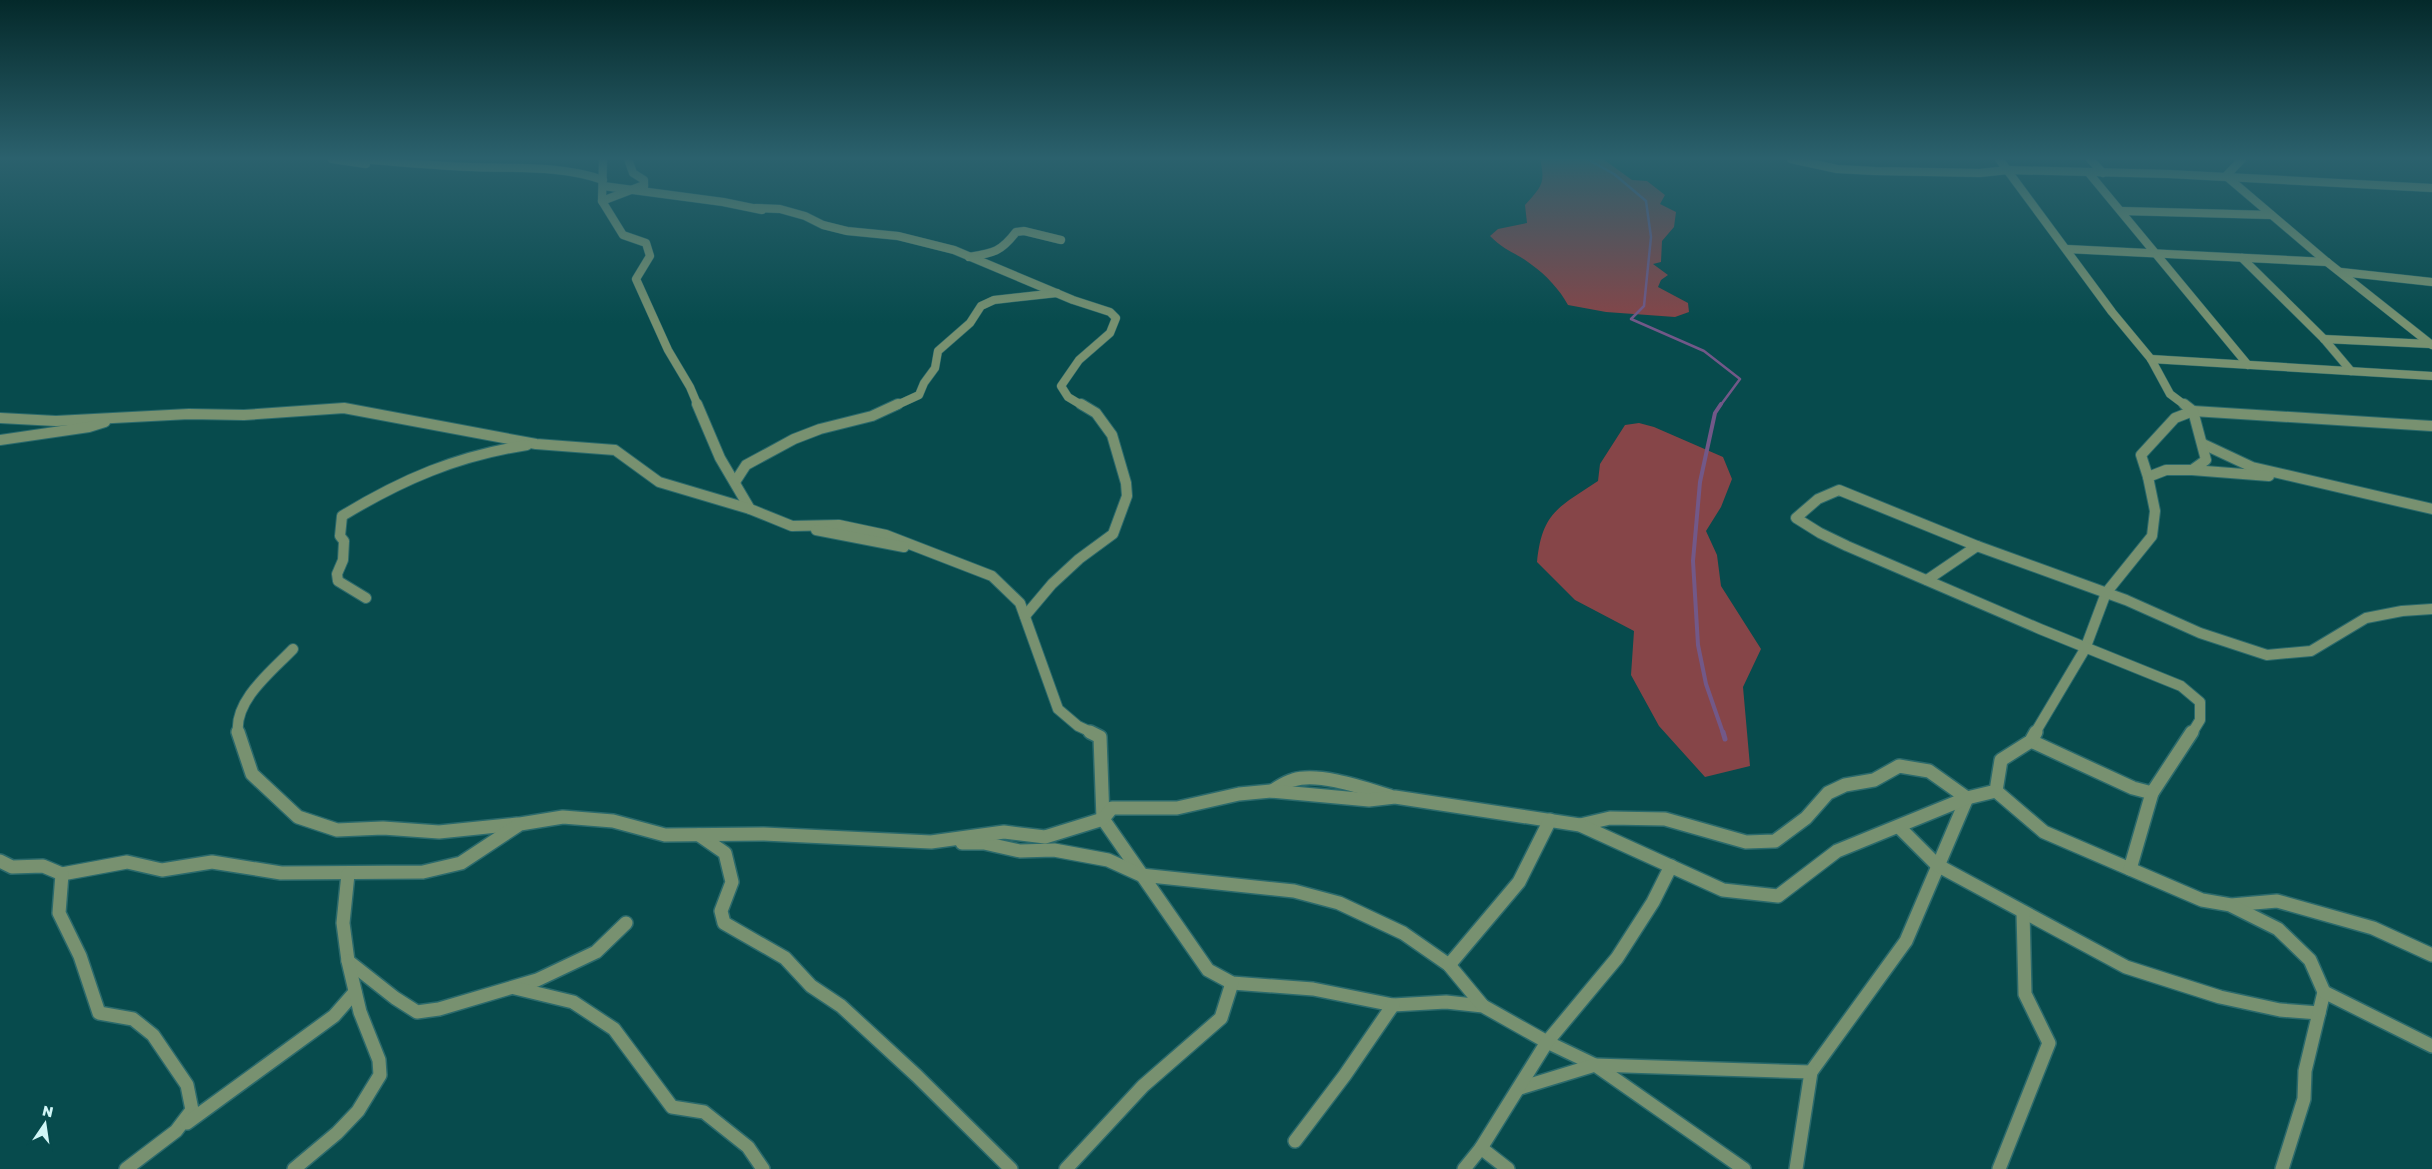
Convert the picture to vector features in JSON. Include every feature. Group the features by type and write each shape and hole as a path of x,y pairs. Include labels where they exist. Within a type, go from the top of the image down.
{"street":[{"path":"610,214 623,235 646,243 650,256 636,279 668,350 690,387 720,458 750,509"},
{"path":"797,214 823,225 847,231 879,234 936,245 1110,312 1116,318 1110,333 1079,360 1061,386 1068,397 1096,413 1112,435 1126,483 1127,496 1113,534 1079,559 1052,584 1025,616"},
{"path":"2039,214 2112,312 2151,359 2170,394 2193,411 2206,460 2192,470"},
{"path":"2124,214 2155,254 2248,365"},
{"path":"2216,214 2270,215 2431,344"},
{"path":"992,267 1016,232 1024,231 1061,240"},
{"path":"968,258 993,253 1006,246"},
{"path":"2067,249 2327,262"},
{"path":"2242,258 2324,339 2351,371"},
{"path":"2340,272 2432,282"},
{"path":"735,482 746,465 794,439 820,429 872,416 919,395 934,368 938,351 970,323 981,306 994,300 1058,292"},
{"path":"2324,339 2431,344"},
{"path":"2151,359 2432,376"},
{"path":"0,418 56,421 189,414 244,415 292,410 344,408 536,444 615,450 660,482 750,509 792,526 949,558 992,576 1020,603 1058,709 1078,726 1100,737 1103,819 1208,970 1232,983 1313,989 1393,1006 1446,1002 1482,1006"},
{"path":"1996,792 2001,760 2031,740 2085,649 2100,603 2152,536 2155,511 2141,455 2175,418 2193,411 2432,426"},
{"path":"0,440 90,427 118,417"},
{"path":"366,598 338,581 337,574 343,560 344,541 340,536 342,516 380,492 457,458 488,450 536,444"},
{"path":"2203,444 2252,467 2432,509"},
{"path":"2148,477 2166,470 2285,476"},
{"path":"2130,869 2152,793 2160,784 2200,720 2200,702 2180,686 2085,649 1927,580 1832,538 1805,525 1796,518 1818,499 1839,490 1977,546 2106,593 2200,633 2267,655 2312,651 2366,618 2402,611 2432,609"},
{"path":"1927,580 1977,546"},
{"path":"293,649 258,686 244,705 237,724 239,740 252,774 298,817 337,830 383,828 439,832 520,824 563,817 613,821 665,836 764,834 984,843 1020,851 1054,850 1108,860 1141,874 1294,891 1339,903 1403,933 1449,965 1482,1006 1547,1042 1595,1065 1744,1169"},
{"path":"2031,740 2133,788 2152,793"},
{"path":"1580,825 1610,818 1665,819 1746,842 1775,841 1806,818 1828,793 1845,785 1874,780 1899,766 1928,771 1967,798"},
{"path":"932,842 1004,832 1045,837 1103,819 1112,808 1177,808 1239,794 1271,791 1353,796 1369,800 1395,797 1580,825 1723,890 1778,896 1837,851 1967,798 1996,792"},
{"path":"1996,792 2044,832 2202,900 2231,905 2277,901 2373,928 2432,955"},
{"path":"1796,1169 1811,1072 1906,940 1967,798"},
{"path":"1449,965 1519,882 1550,820"},
{"path":"0,861 12,867 43,866 62,874 126,862 162,870 212,862 282,873 423,872 461,863 520,824"},
{"path":"1899,827 1937,865 2126,967 2220,997 2280,1010 2319,1013"},
{"path":"699,835 725,853 732,882 721,911 724,922 785,958 811,986 840,1006 917,1076 1011,1169"},
{"path":"1464,1169 1481,1148 1547,1042 1617,958 1653,902 1671,866"},
{"path":"62,874 59,913 80,956 99,1013 132,1019 153,1035 188,1085 192,1110 176,1131"},
{"path":"294,1169 337,1133 358,1111 380,1075 379,1060 360,1012 348,961 343,923 348,874"},
{"path":"2231,905 2278,929 2310,960 2324,992 2305,1071 2304,1099 2282,1169"},
{"path":"1999,1169 2019,1123 2049,1043 2024,994 2023,912"},
{"path":"348,961 416,1012 439,1009 537,980 596,952 626,923"},
{"path":"1066,1169 1143,1086 1221,1018 1232,983"},
{"path":"514,988 573,1002 614,1029 672,1107 704,1112 748,1147 764,1169"},
{"path":"126,1169 334,1016 355,992"},
{"path":"2324,992 2432,1046"},
{"path":"1295,1142 1345,1076 1393,1006"},
{"path":"1520,1088 1595,1065 1811,1072"},
{"path":"1481,1148 1508,1169"}],"shaded area":[{"path":"1526,214 1676,214 1674,227 1662,241 1661,262 1653,264 1668,275 1661,280 1658,287 1688,303 1689,312 1675,317 1606,312 1568,305 1557,288 1542,273 1527,261 1501,246 1490,236 1498,229 1527,223"},
{"path":"1639,423 1654,427 1723,457 1732,479 1721,507 1706,531 1717,555 1721,586 1761,649 1743,687 1750,766 1705,777 1659,726 1631,675 1634,631 1575,600 1537,562 1539,545 1548,521 1563,505 1598,481 1600,464 1625,425"}],"waterway":[{"path":"1648,214 1651,237 1644,306 1631,319 1704,351 1740,379 1720,406"},
{"path":"1721,404 1715,413 1700,482 1693,561 1698,645 1706,684 1723,733"},
{"path":"1723,732 1725,739"}]}
